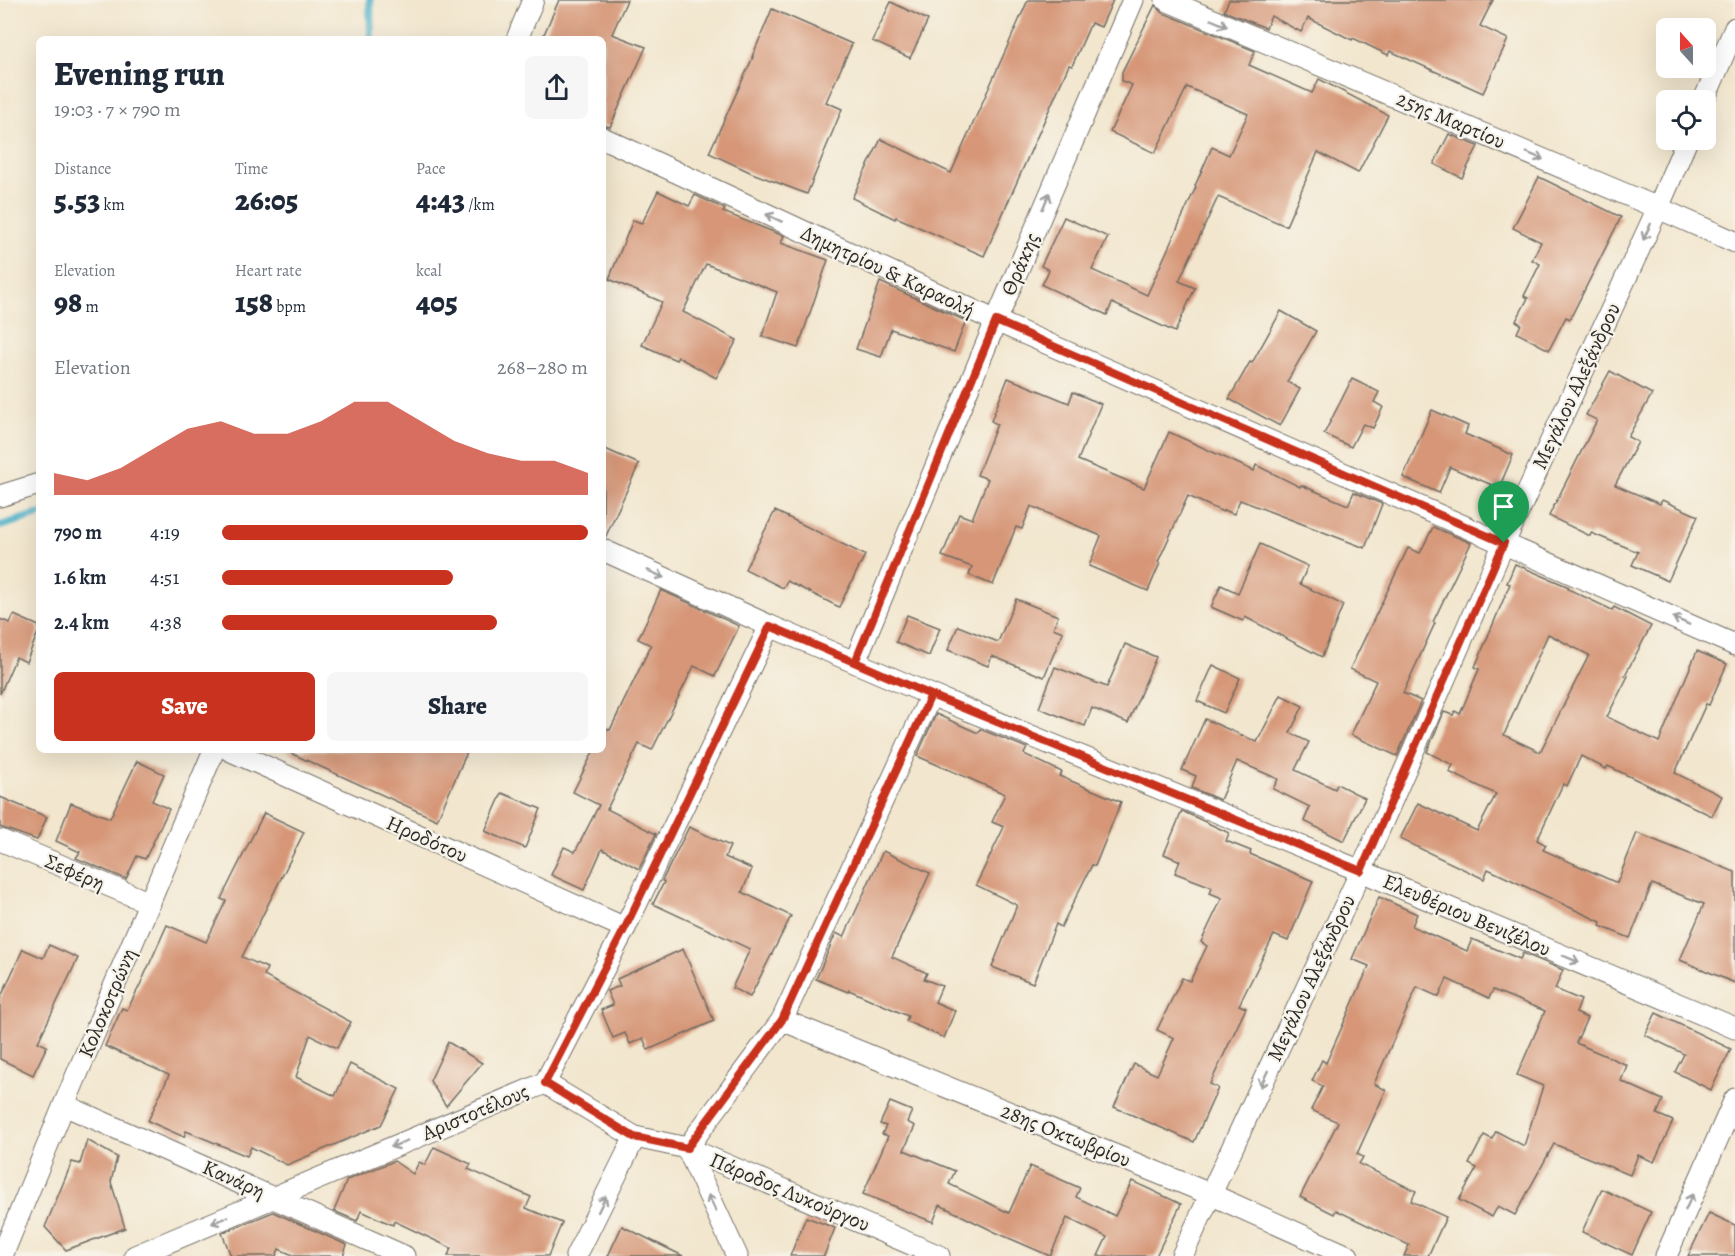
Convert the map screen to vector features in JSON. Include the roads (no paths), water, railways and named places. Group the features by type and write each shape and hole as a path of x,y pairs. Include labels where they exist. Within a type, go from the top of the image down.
{"street":[{"path":"518,36 533,0"},
{"name":"Θράκης","path":"855,662 996,321 1133,0"},
{"name":"25ης Μαρτίου","path":"1166,0 1735,242"},
{"path":"1708,90 1735,28"},
{"name":"Δημητρίου & Καραολή","path":"606,139 996,321 1735,645"},
{"name":"Μεγάλου Αλεξάνδρου","path":"1182,1256 1361,871 1504,543 1683,150"},
{"path":"0,496 36,485"},
{"name":"Ελευθέριου Βενιζέλου","path":"606,551 770,626 931,695 1361,871 1735,1028"},
{"name":"Αριστοτέλους","path":"135,1256 545,1083 625,928 770,626"},
{"path":"737,1256 687,1148 782,1020 931,695"},
{"name":"Κολοκοτρώνη","path":"2,1256 213,753"},
{"name":"Ηροδότου","path":"236,753 625,928"},
{"name":"Σεφέρη","path":"0,840 150,903"},
{"name":"28ης Οκτωβρίου","path":"782,1020 1210,1194 1348,1256"},
{"name":"Πάροδος Λυκούργου","path":"545,1083 634,1137 687,1148 939,1256"},
{"path":"1666,1256 1735,1099"},
{"name":"Κανάρη","path":"64,1105 404,1256"},
{"path":"576,1256 634,1137"}],"waterway":[{"path":"370,0 371,36"},
{"path":"0,526 36,515"}]}
